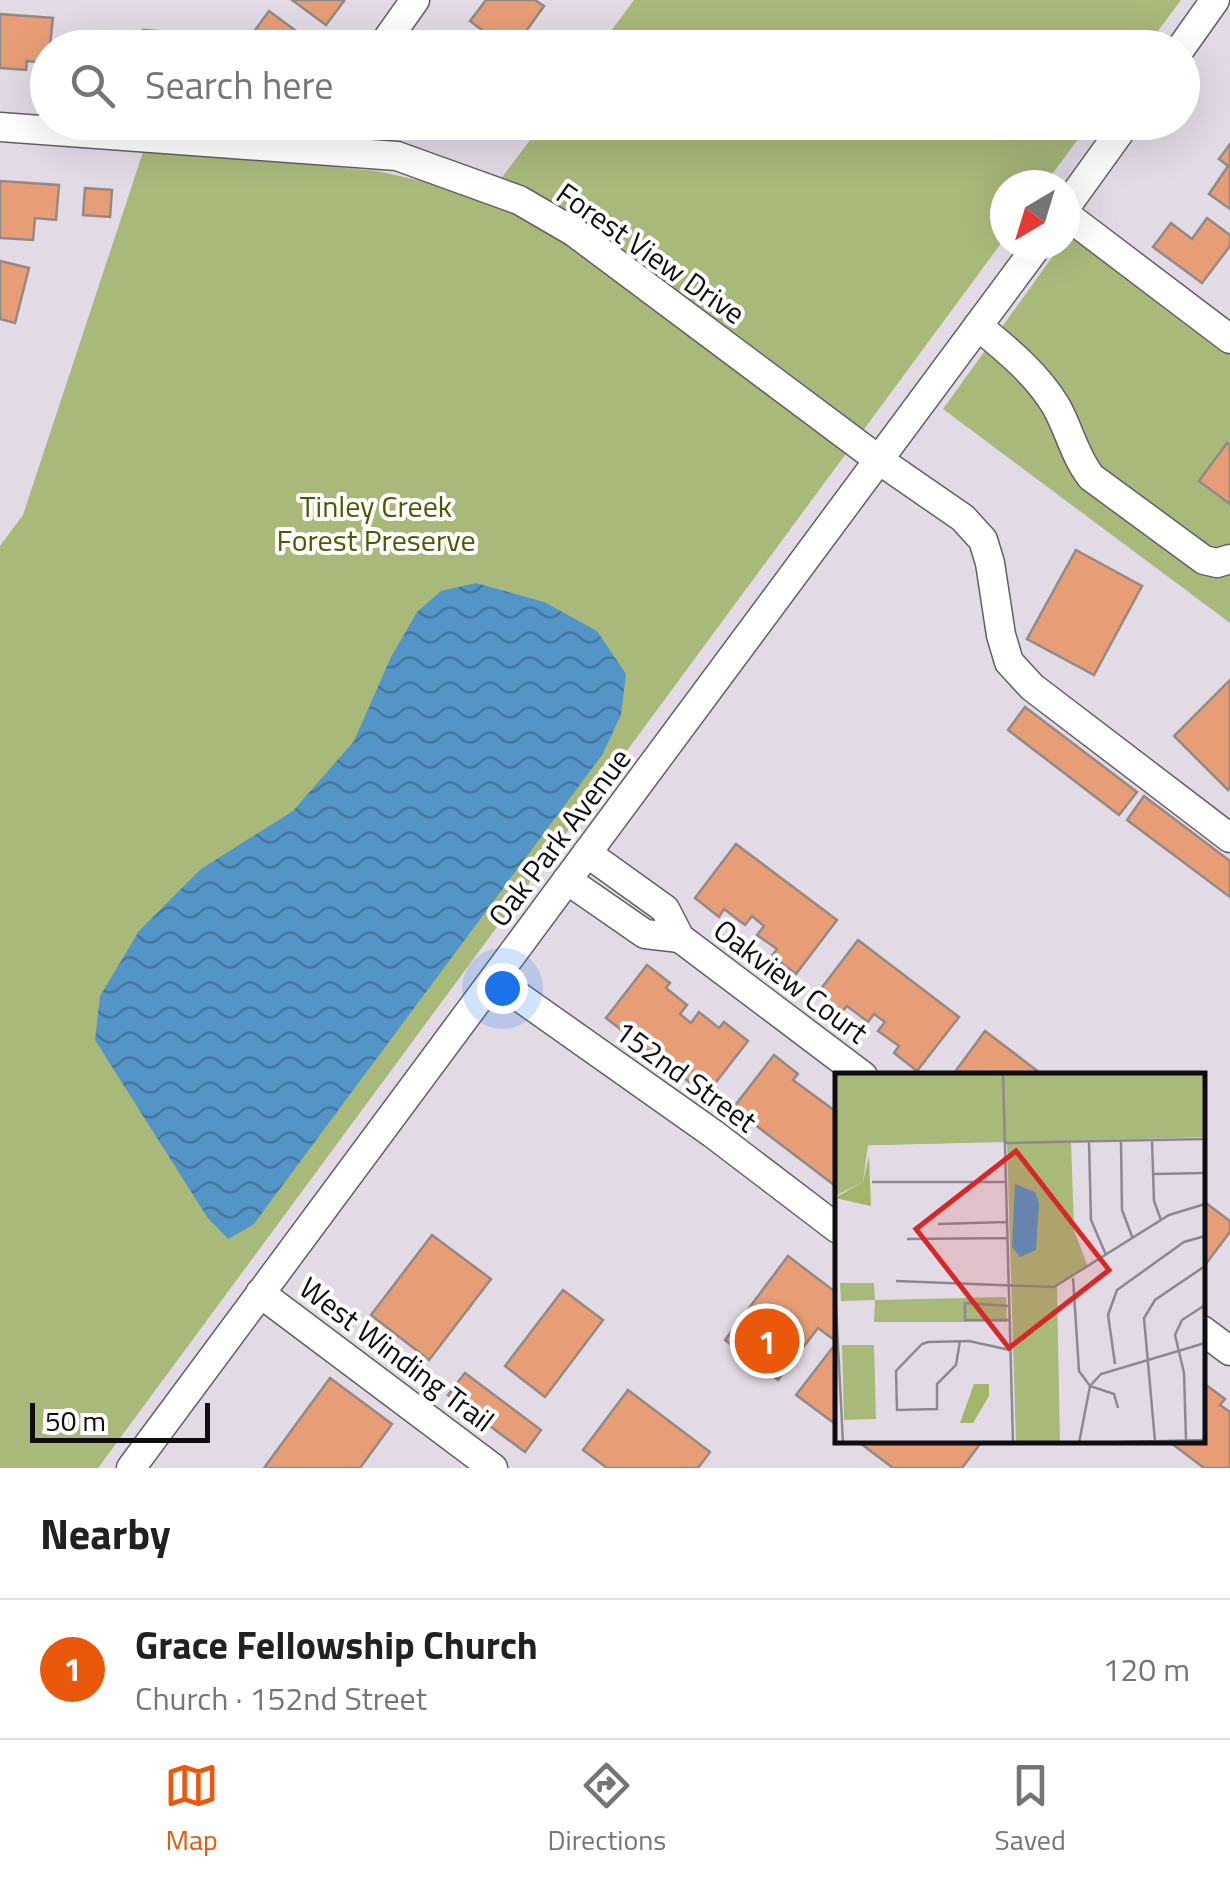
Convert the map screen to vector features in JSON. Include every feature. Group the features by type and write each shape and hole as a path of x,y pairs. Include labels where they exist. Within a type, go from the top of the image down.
{"street":[{"path":"394,30 415,0"},
{"path":"1194,30 1215,0"},
{"name":"Forest View Drive","path":"0,127 30,128"},
{"name":"Forest View Drive","path":"340,140 398,156 519,200 574,232 962,518 983,540 1009,662 1032,686 1230,838"},
{"path":"1080,189 1114,140"},
{"path":"1080,223 1230,339"},
{"name":"Oak Park Avenue","path":"130,1468 1027,260"},
{"path":"978,326 1015,356 1045,389 1082,466 1091,476 1217,560"},
{"name":"Oakview Court","path":"587,853 665,909 680,938 859,1073"},
{"name":"Oakview Court","path":"567,880 645,934 680,938"},
{"name":"152nd Street","path":"494,979 835,1227"},
{"name":"West Winding Trail","path":"260,1293 493,1468"},
{"path":"1205,1332 1230,1351"}],"green space":[{"path":"634,0 1181,0 1159,30 612,30"},
{"name":"Tinley Creek Forest Preserve","path":"530,140 1077,140 1055,170 990,170 990,258 98,1468 0,1468 0,546 23,515 144,149 377,171 431,183 484,201"},
{"path":"1086,211 1230,323 1230,623 943,409 1050,260 1080,260 1080,219"}],"water":[{"path":"476,583 544,602 597,631 626,674 621,715 602,755 253,1225 228,1239 207,1217 95,1040 100,996 139,931 201,869 293,811 354,741 391,657 417,612 441,591"}],"building":[{"path":"292,0 342,0 344,1 326,25"},
{"path":"486,0 535,0 544,6 527,30 482,30 470,21"},
{"path":"269,11 295,30 255,30"},
{"path":"0,14 53,18 52,30 30,30 30,61 26,70 0,68"},
{"path":"1230,144 1230,209 1209,194 1228,166 1219,159"},
{"path":"0,181 59,185 56,220 35,218 33,240 0,238"},
{"path":"85,188 112,190 110,217 83,215"},
{"path":"1207,218 1230,235 1230,246 1202,283 1153,247 1171,223 1192,239"},
{"path":"0,261 29,268 15,323 0,319"},
{"path":"1227,443 1230,445 1230,504 1199,481"},
{"path":"1076,550 1142,586 1094,675 1027,639"},
{"path":"1230,680 1230,787 1228,790 1174,736"},
{"path":"1025,707 1137,792 1119,815 1008,730"},
{"path":"1144,796 1230,861 1230,897 1127,820"},
{"path":"736,844 837,920 796,974 772,956 777,949 757,935 764,926 752,916 745,925 724,909 719,917 695,898"},
{"path":"858,940 959,1017 917,1071 894,1053 899,1046 878,1031 885,1022 874,1014 868,1022 847,1006 841,1013 817,994"},
{"path":"647,965 670,983 666,988 687,1005 680,1014 691,1023 699,1012 719,1028 724,1022 748,1041 706,1095 606,1018"},
{"path":"985,1031 1040,1073 954,1073"},
{"path":"774,1055 798,1074 793,1080 835,1111 835,1186 733,1108"},
{"path":"1205,1202 1230,1221 1230,1232 1205,1265"},
{"path":"432,1235 491,1279 429,1360 371,1315"},
{"path":"788,1256 835,1292 835,1341 818,1328 778,1380 725,1340"},
{"path":"563,1290 603,1320 545,1397 505,1366"},
{"path":"835,1345 835,1424 796,1395"},
{"path":"465,1373 541,1430 525,1452 448,1395"},
{"path":"330,1378 392,1424 360,1468 264,1468"},
{"path":"1205,1384 1225,1399 1220,1405 1230,1412 1230,1468 1204,1468 1171,1443 1205,1443"},
{"path":"628,1390 710,1452 698,1468 607,1468 583,1450"},
{"path":"860,1443 981,1443 962,1468 893,1468"}],"place":[{"name":"Grace Fellowship Church","path":"767,1341"}]}
